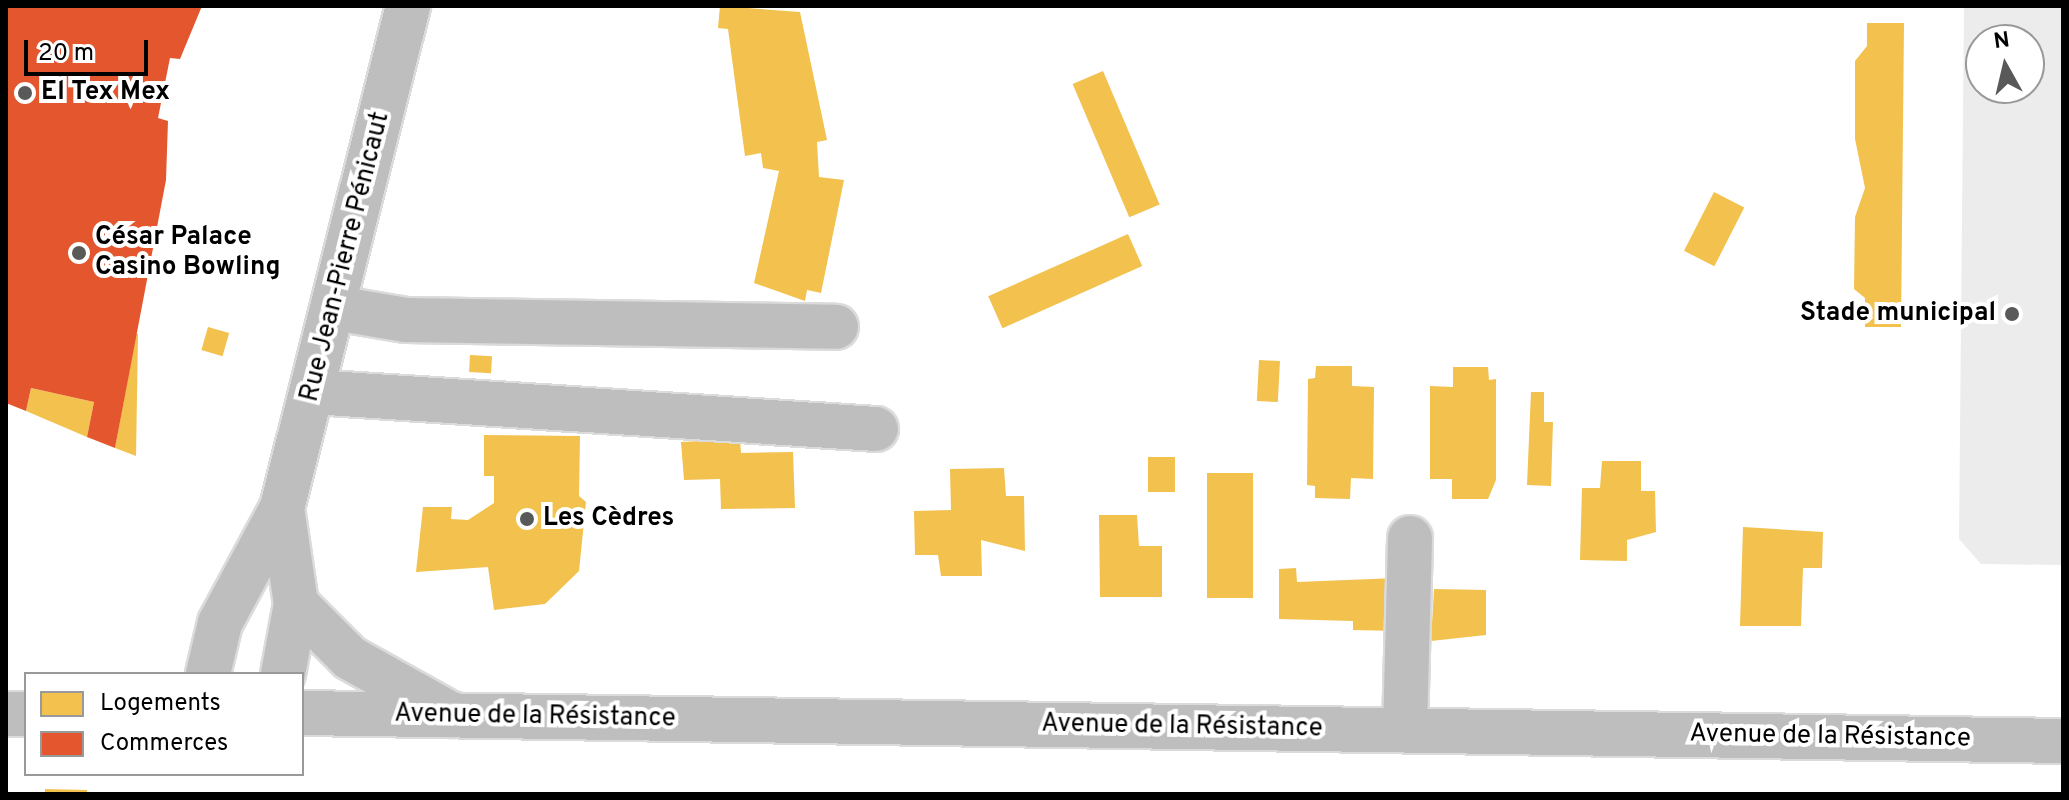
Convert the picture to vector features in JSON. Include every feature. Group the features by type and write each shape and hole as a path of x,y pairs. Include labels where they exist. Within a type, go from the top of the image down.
{"main road":[{"name":"Rue Jean-Pierre Pénicaut","path":"208,672 220,623 282,508 335,308 408,6"},
{"path":"335,308 406,320 836,327"},
{"path":"313,392 876,429"},
{"name":"Rue Jean-Pierre Pénicaut","path":"282,508 296,604 283,672"},
{"path":"1405,730 1410,538"},
{"path":"296,604 350,658 452,715"},
{"name":"Avenue de la Résistance","path":"304,713 2063,741"}],"shaded area":[{"name":"Stade municipal","path":"1964,6 2063,6 2063,565 1981,564 1959,539"}],"building: Logements":[{"path":"720,6 800,12 827,140 817,142 819,177 844,180 821,293 807,290 805,301 754,283 779,171 763,168 761,153 745,156 728,29 718,28"},
{"path":"1867,23 1904,23 1901,327 1865,327 1865,298 1854,289 1855,217 1865,188 1855,139 1855,61 1867,46"},
{"path":"1103,71 1160,204 1129,217 1073,84"},
{"path":"1714,192 1744,207 1714,266 1684,251"},
{"path":"1128,234 1142,266 1002,328 988,296"},
{"path":"208,327 229,333 223,356 201,350"},
{"path":"138,334 136,456 115,448"},
{"path":"470,355 492,356 491,373 469,372"},
{"path":"1259,360 1280,361 1278,402 1257,401"},
{"path":"1316,366 1352,366 1352,386 1374,387 1373,479 1351,478 1350,499 1315,498 1315,486 1307,485 1308,379 1315,378"},
{"path":"1453,367 1488,367 1489,380 1496,379 1496,480 1488,499 1452,499 1452,479 1430,479 1430,386 1453,387"},
{"path":"31,388 94,402 87,437 26,411"},
{"path":"1531,392 1544,392 1544,422 1553,422 1551,486 1527,485"},
{"name":"Les Cèdres","path":"484,435 580,436 579,496 586,502 579,571 545,604 494,610 488,567 416,572 423,507 452,507 451,519 468,520 494,503 494,476 484,476"},
{"path":"740,439 741,453 793,452 795,508 721,509 720,479 684,480 681,442"},
{"path":"1148,457 1175,457 1175,492 1148,492"},
{"path":"1602,461 1641,461 1641,491 1655,491 1656,532 1627,540 1627,561 1580,560 1582,488 1600,488"},
{"path":"1004,468 1006,496 1024,496 1025,551 981,540 982,576 941,576 938,555 915,555 914,511 951,510 950,469"},
{"path":"1207,473 1253,473 1253,598 1207,598"},
{"path":"1099,515 1137,515 1139,546 1162,546 1162,597 1100,597"},
{"path":"1743,527 1823,532 1822,568 1803,568 1801,626 1740,626"},
{"path":"1296,568 1297,582 1397,578 1396,631 1353,630 1353,621 1279,619 1279,569"},
{"path":"1434,589 1486,590 1486,635 1431,641"},
{"path":"45,789 87,790 87,794 45,794"}],"building: Commerces":[{"name":"César Palace Casino Bowling","path":"6,6 202,6 180,59 170,58 158,118 168,121 166,180 115,448 87,437 94,402 31,388 26,411 6,403"}],"place":[{"name":"El Tex Mex","path":"25,93"},
{"name":"César Palace Casino Bowling","path":"79,253"},
{"name":"Stade municipal","path":"2012,314"},
{"name":"Les Cèdres","path":"527,519"}]}
